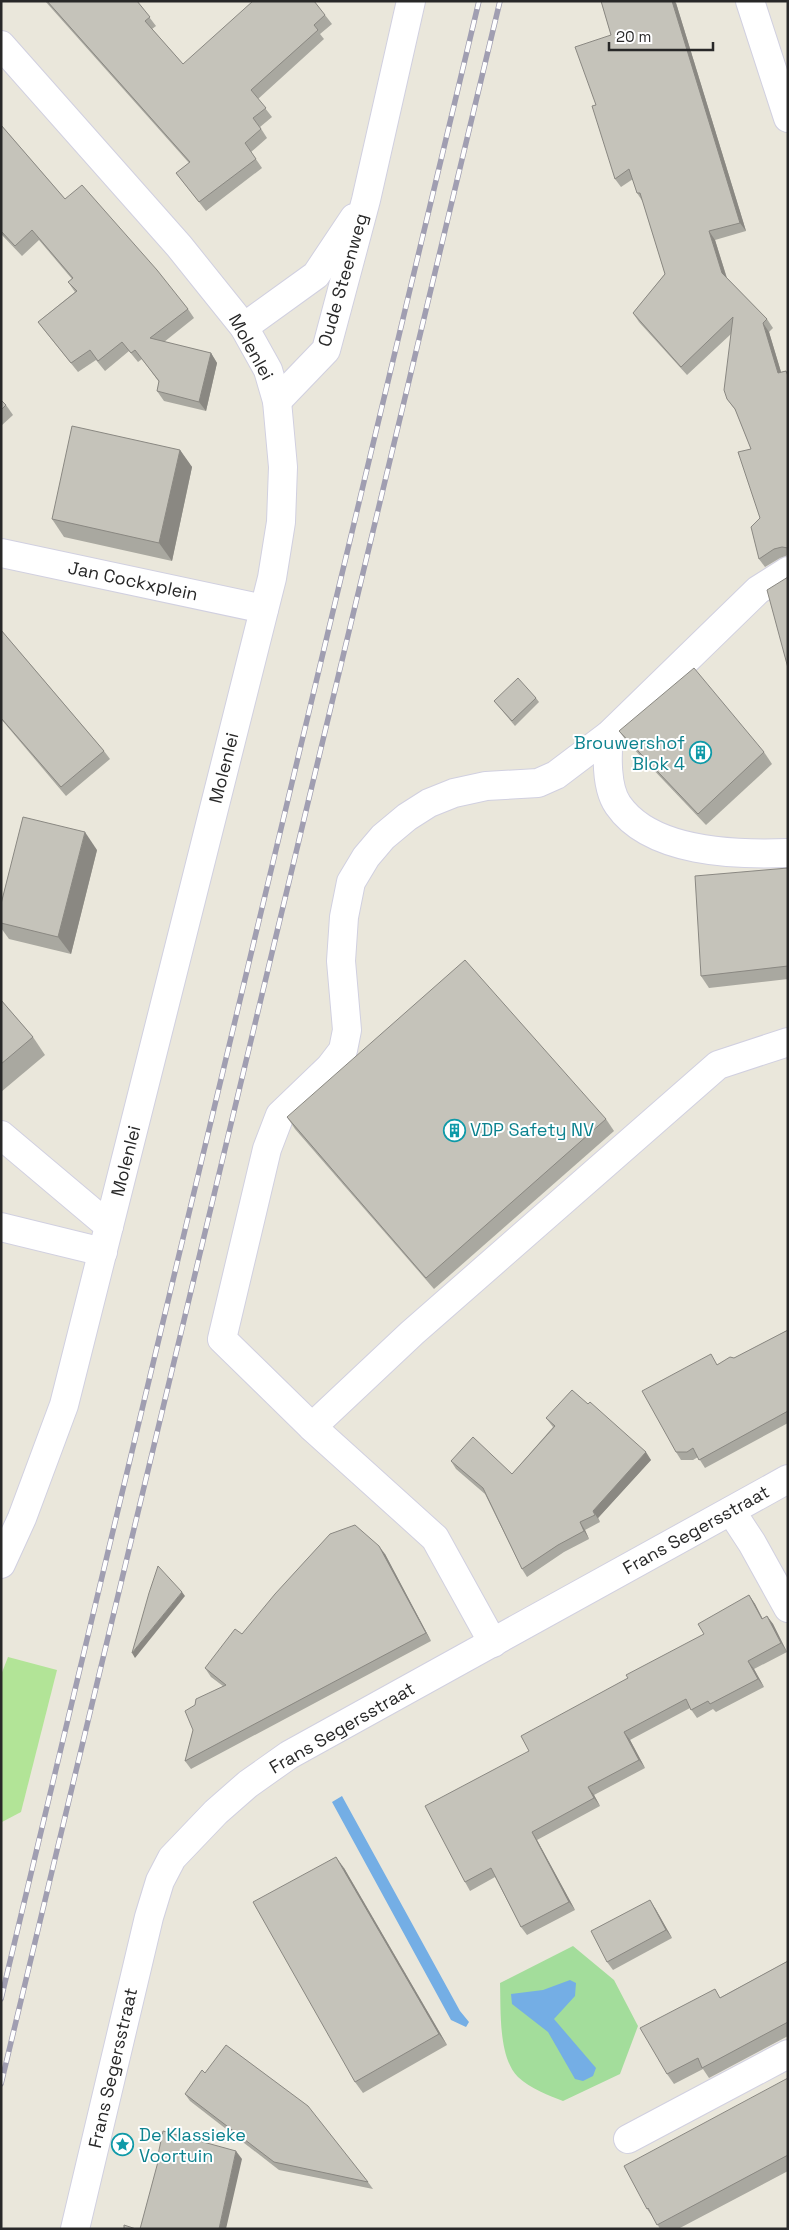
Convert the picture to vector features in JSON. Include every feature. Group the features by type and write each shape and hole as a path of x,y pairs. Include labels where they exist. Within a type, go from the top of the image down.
{"street":[{"name":"Oude Steenweg","path":"277,401 326,350 366,200 411,1"},
{"path":"750,1 788,118"},
{"name":"Molenlei","path":"1,45 178,246 244,327 268,370 277,401 283,467 281,522 272,578 64,1405 12,1513 1,1564"},
{"name":"Oude Steenweg","path":"244,327 316,275 366,200"},
{"name":"Jan Cockxplein","path":"1,553 264,609"},
{"path":"493,1643 435,1538 312,1427 222,1339 267,1149 280,1115 330,1067 343,1050 347,1030 340,961 344,917 351,882 366,857 383,837 407,817 429,804 454,793 486,786 538,783 556,775 609,735 758,590 788,571"},
{"path":"609,735 607,753 609,778 617,804 633,823 657,835 720,852 788,853"},
{"path":"312,1427 412,1332 718,1065 788,1042"},
{"path":"1,1135 106,1239"},
{"path":"1,1227 106,1239"},
{"name":"Frans Segersstraat","path":"74,2229 149,1917 160,1881 172,1858 216,1812 248,1784 289,1755 788,1479"},
{"path":"731,1511 752,1543 788,1608"},
{"path":"628,2139 788,2054"}],"green space":[{"path":"8,1657 57,1670 21,1812 2,1822 1,1675"},
{"path":"573,1946 614,1980 638,2026 620,2074 563,2101 528,2085 518,2077 512,2068 507,2058 502,2033 500,1983"}],"water":[{"path":"342,1796 460,2011 469,2022 466,2027 451,2020 332,1802"},
{"path":"570,1980 576,1983 575,1996 554,2019 596,2068 593,2076 583,2081 575,2079 548,2032 512,2004 511,1994 543,1990"}],"building":[{"path":"47,1 137,1 150,17 145,21 183,64 253,1 314,1 325,15 314,25 318,30 251,90 266,108 253,118 261,129 245,143 256,159 199,202 176,173 190,162"},
{"path":"601,1 672,1 740,223 709,231 722,273 767,319 763,323 778,373 786,371 788,376 788,548 774,549 759,559 751,527 760,518 738,452 751,449 735,409 727,399 724,390 733,317 681,367 633,313 665,274 640,193 637,193 629,169 615,179 592,106 596,105 575,47 611,35"},
{"path":"1,125 65,199 82,185 157,270 188,309 150,338 211,353 199,402 157,391 159,381 135,350 131,353 122,342 98,361 90,350 71,363 38,322 77,291 68,282 73,278 32,230 15,246 1,231"},
{"path":"1,400 6,405 1,410"},
{"path":"72,426 180,450 159,543 52,519"},
{"path":"788,577 788,668 767,590"},
{"path":"1,630 104,751 61,787 1,718"},
{"name":"Brouwershof Blok 4","path":"694,668 764,752 698,814 619,731"},
{"path":"518,678 536,698 512,721 494,701"},
{"path":"23,817 85,832 58,937 1,923 1,904"},
{"path":"788,868 788,966 701,976 695,876"},
{"name":"VDP Safety NV","path":"465,960 606,1119 426,1278 287,1117"},
{"path":"1,1000 33,1037 1,1064"},
{"path":"788,1330 788,1411 699,1460 693,1448 687,1452 676,1452 642,1391 711,1354 717,1365"},
{"path":"572,1390 588,1404 590,1402 646,1452 593,1511 595,1515 580,1522 584,1531 558,1545 522,1569 483,1488 451,1461 473,1437 512,1474 555,1426 546,1418"},
{"path":"355,1525 379,1546 426,1633 185,1761 193,1730 185,1711 195,1705 196,1699 226,1685 205,1668 235,1629 242,1634 275,1594 330,1534"},
{"path":"158,1566 182,1592 132,1653 149,1593"},
{"path":"749,1595 762,1619 767,1616 781,1643 748,1661 758,1679 710,1704 708,1701 691,1710 686,1699 624,1732 639,1760 588,1787 594,1798 532,1832 569,1902 521,1927 491,1868 465,1882 425,1806 529,1751 521,1736 628,1678 626,1675 704,1634 698,1624"},
{"path":"336,1857 439,2034 355,2082 253,1902"},
{"path":"650,1900 666,1930 607,1962 591,1931"},
{"path":"788,1961 788,2022 702,2068 698,2058 667,2074 640,2028 715,1989 720,1998"},
{"path":"226,2045 308,2106 368,2182 274,2162 185,2094 202,2070 205,2073"},
{"path":"788,2078 788,2155 657,2225 624,2166"},
{"path":"163,2131 236,2151 219,2229 140,2229 159,2158"},
{"path":"124,2225 136,2229 124,2229"}],"railway":[{"path":"1,1999 479,1"},
{"path":"1,2084 500,1"}],"place":[{"name":"Brouwershof Blok 4","path":"701,753"},
{"name":"VDP Safety NV","path":"454,1130"},
{"name":"De Klassieke Voortuin","path":"123,2145"}]}
